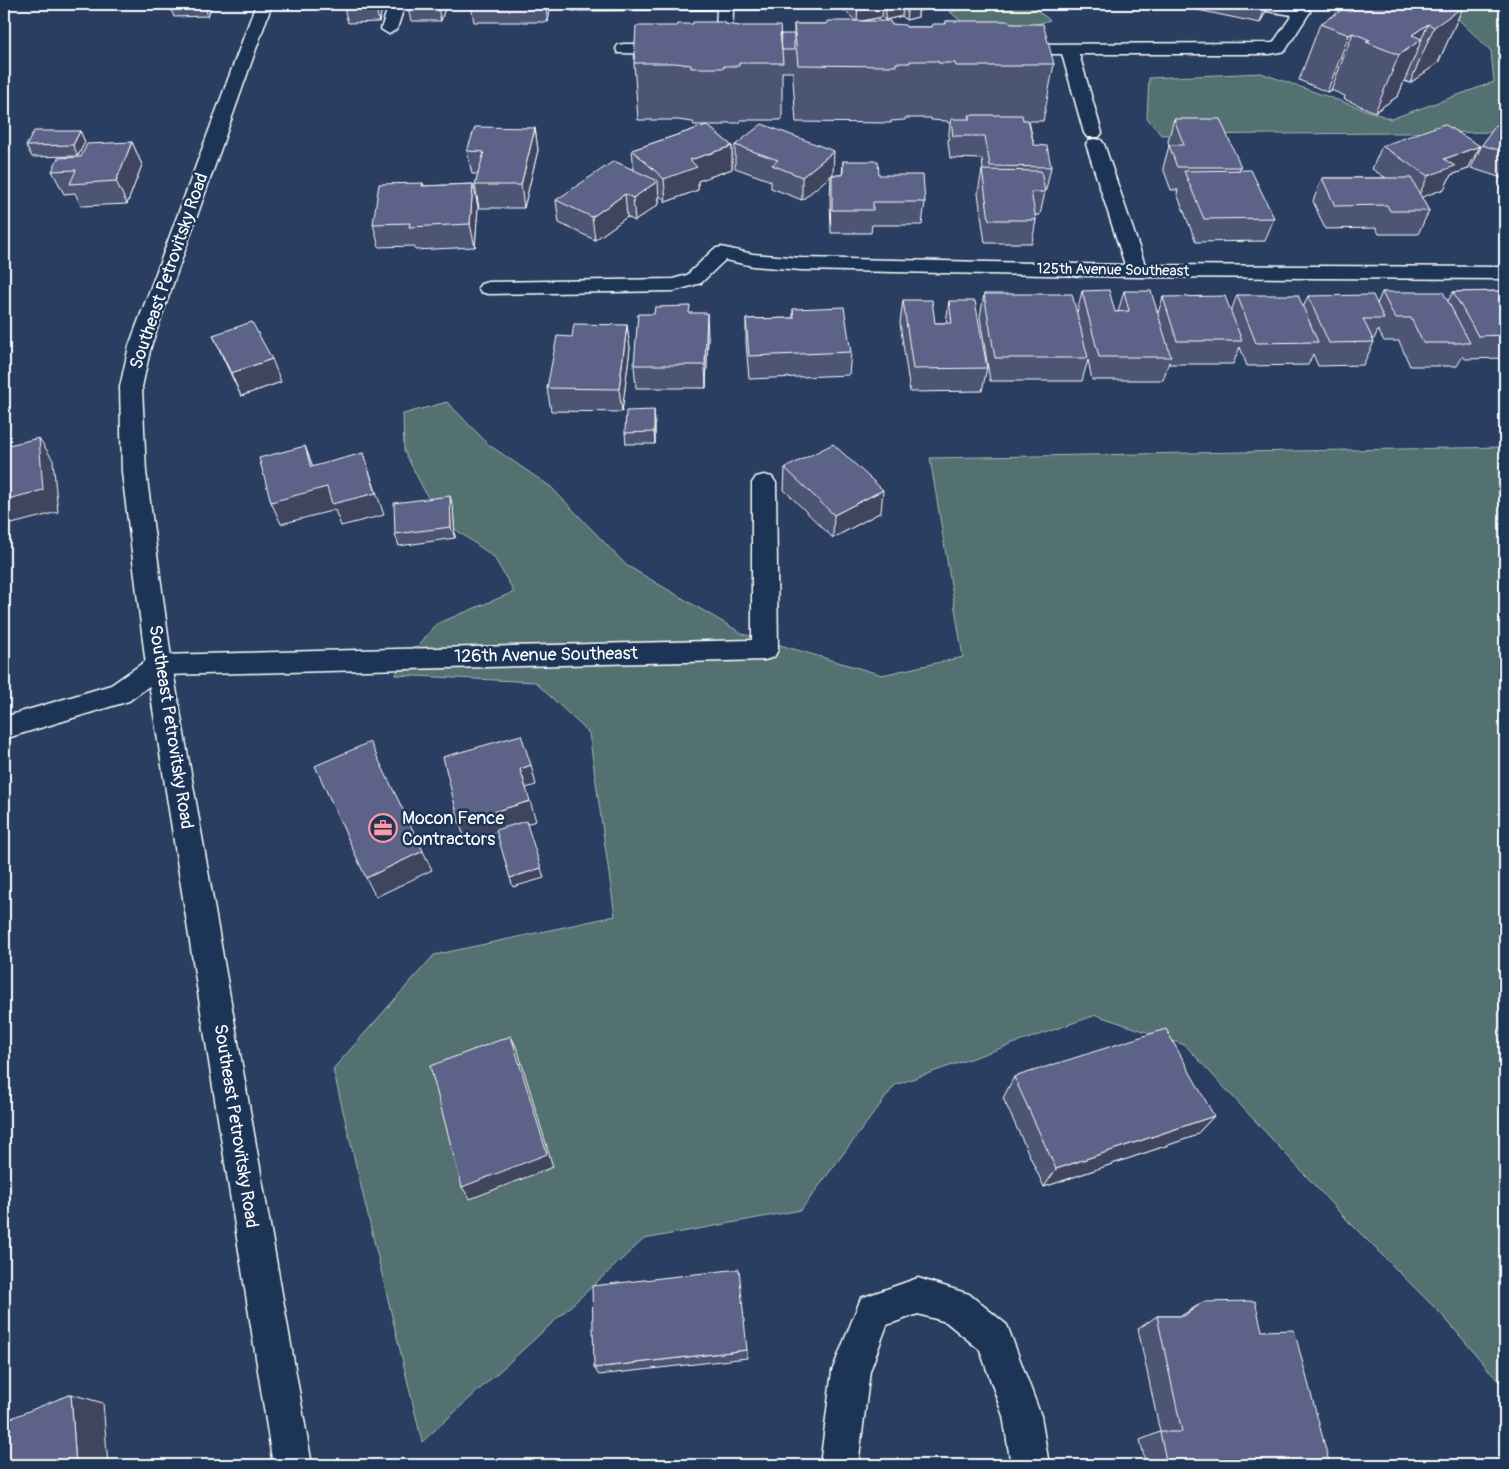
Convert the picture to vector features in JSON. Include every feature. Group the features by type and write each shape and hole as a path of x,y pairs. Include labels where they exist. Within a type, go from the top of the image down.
{"street":[{"name":"Southeast Petrovitsky Road","path":"264,4 140,346 131,387 134,472 160,665 293,1465"},
{"path":"389,29 397,4"},
{"path":"724,49 725,4"},
{"path":"573,5 775,4"},
{"path":"1000,49 1270,50 1279,47 1302,12 1254,4"},
{"path":"624,49 684,49"},
{"path":"704,49 753,49"},
{"path":"1068,49 1094,139 1137,271"},
{"name":"125th Avenue Southeast","path":"488,288 674,285 694,279 721,253 753,260 801,264 1137,271 1505,273"},
{"name":"126th Avenue Southeast","path":"160,665 765,650 764,483"},
{"path":"4,728 120,693 160,665"},
{"path":"839,1465 851,1371 874,1311 918,1296 956,1307 994,1338 1022,1416 1030,1465"}],"green space":[{"path":"982,4 1028,4 1050,20 1034,25 962,22 950,12"},
{"path":"1374,4 1505,4 1505,132 1161,135 1147,118 1149,78 1261,73 1391,119 1494,82 1491,51 1451,12"},
{"path":"447,402 489,445 551,487 626,565 743,634 882,675 963,657 930,458 1505,447 1505,1389 1444,1317 1342,1215 1185,1045 1096,1015 895,1085 801,1210 644,1239 422,1442 333,1069 434,955 615,916 589,733 535,682 395,675 436,624 514,592 494,557 438,517 404,451 403,414"}],"building":[{"path":"1361,4 1457,4 1463,7 1434,27 1428,24 1412,35 1422,39 1399,55 1366,42 1370,40 1353,33 1349,35 1320,24 1343,9 1349,12"},
{"path":"827,21 890,21 891,24 905,25 906,27 932,27 933,24 946,24 946,21 1009,21 1011,24 1043,24 1054,64 956,66 955,63 938,63 938,61 910,61 910,63 896,63 896,66 798,65 794,24 827,24"},
{"path":"693,22 725,22 725,24 740,26 780,26 783,63 739,63 739,66 724,66 724,68 691,68 691,65 675,63 634,63 636,26 677,26 678,24 693,24"},
{"path":"780,34 794,34 794,50 782,50"},
{"path":"969,115 1022,115 1023,120 1028,120 1034,145 1047,146 1051,167 990,166 985,136 953,136 951,119 970,119"},
{"path":"1174,119 1220,119 1241,167 1177,167 1169,145 1184,145"},
{"path":"762,124 834,151 802,177 772,165 778,160 735,145"},
{"path":"1444,124 1480,146 1444,159 1455,166 1428,176 1382,146"},
{"path":"707,125 732,146 690,160 697,167 664,179 632,150"},
{"path":"1496,125 1505,127 1505,152 1482,145"},
{"path":"475,127 535,128 521,185 475,185 484,152 467,151"},
{"path":"34,131 80,131 73,145 26,146"},
{"path":"132,142 116,181 70,184 76,170 52,171 58,158 81,157 87,144"},
{"path":"614,161 658,181 633,198 625,194 592,217 556,200"},
{"path":"843,161 878,161 879,175 923,175 925,202 873,202 873,210 832,210 832,175 843,175"},
{"path":"982,170 1041,171 1045,192 1031,192 1036,220 989,220"},
{"path":"1251,170 1274,218 1204,219 1184,171"},
{"path":"1322,178 1411,178 1429,211 1390,211 1387,205 1335,206"},
{"path":"423,183 422,186 473,184 470,224 409,227 410,223 373,224 379,184"},
{"path":"1109,290 1115,312 1129,311 1124,291 1151,291 1171,357 1099,357 1082,291"},
{"path":"1505,291 1505,335 1478,336 1453,292"},
{"path":"1382,292 1443,292 1470,343 1423,343 1411,318 1395,318"},
{"path":"984,294 1072,294 1088,358 995,358"},
{"path":"1237,295 1298,295 1318,342 1256,343"},
{"path":"1373,295 1384,319 1363,319 1374,342 1329,343 1308,296"},
{"path":"1225,296 1242,341 1177,341 1163,297"},
{"path":"903,300 932,300 935,323 952,323 949,301 975,301 987,368 913,369"},
{"path":"690,306 689,313 707,313 705,365 634,365 638,314 654,314 655,307"},
{"path":"844,307 851,352 749,356 746,319 794,318 793,309"},
{"path":"252,322 272,359 231,373 213,335"},
{"path":"574,324 627,325 619,389 547,388 557,336 572,337"},
{"path":"654,410 654,432 625,433 626,411"},
{"path":"39,438 43,490 4,500 4,446"},
{"path":"833,444 883,490 834,515 785,468"},
{"path":"305,446 311,467 363,453 376,493 332,504 327,487 271,502 259,458"},
{"path":"450,496 451,527 395,534 394,503"},
{"path":"521,735 531,765 520,769 530,801 459,822 443,757"},
{"path":"370,742 423,851 366,878 315,766"},
{"path":"526,821 541,868 510,878 496,830"},
{"path":"1166,1029 1214,1116 1056,1169 1014,1077"},
{"path":"511,1036 547,1154 462,1187 430,1066"},
{"path":"739,1269 747,1350 594,1368 592,1286"},
{"path":"1255,1301 1262,1331 1294,1330 1330,1465 1167,1465 1160,1432 1182,1432 1157,1316 1184,1316 1203,1302"},
{"path":"71,1394 76,1465 4,1465 4,1421"}],"place":[{"name":"Mocon Fence Contractors","path":"383,828"}]}
